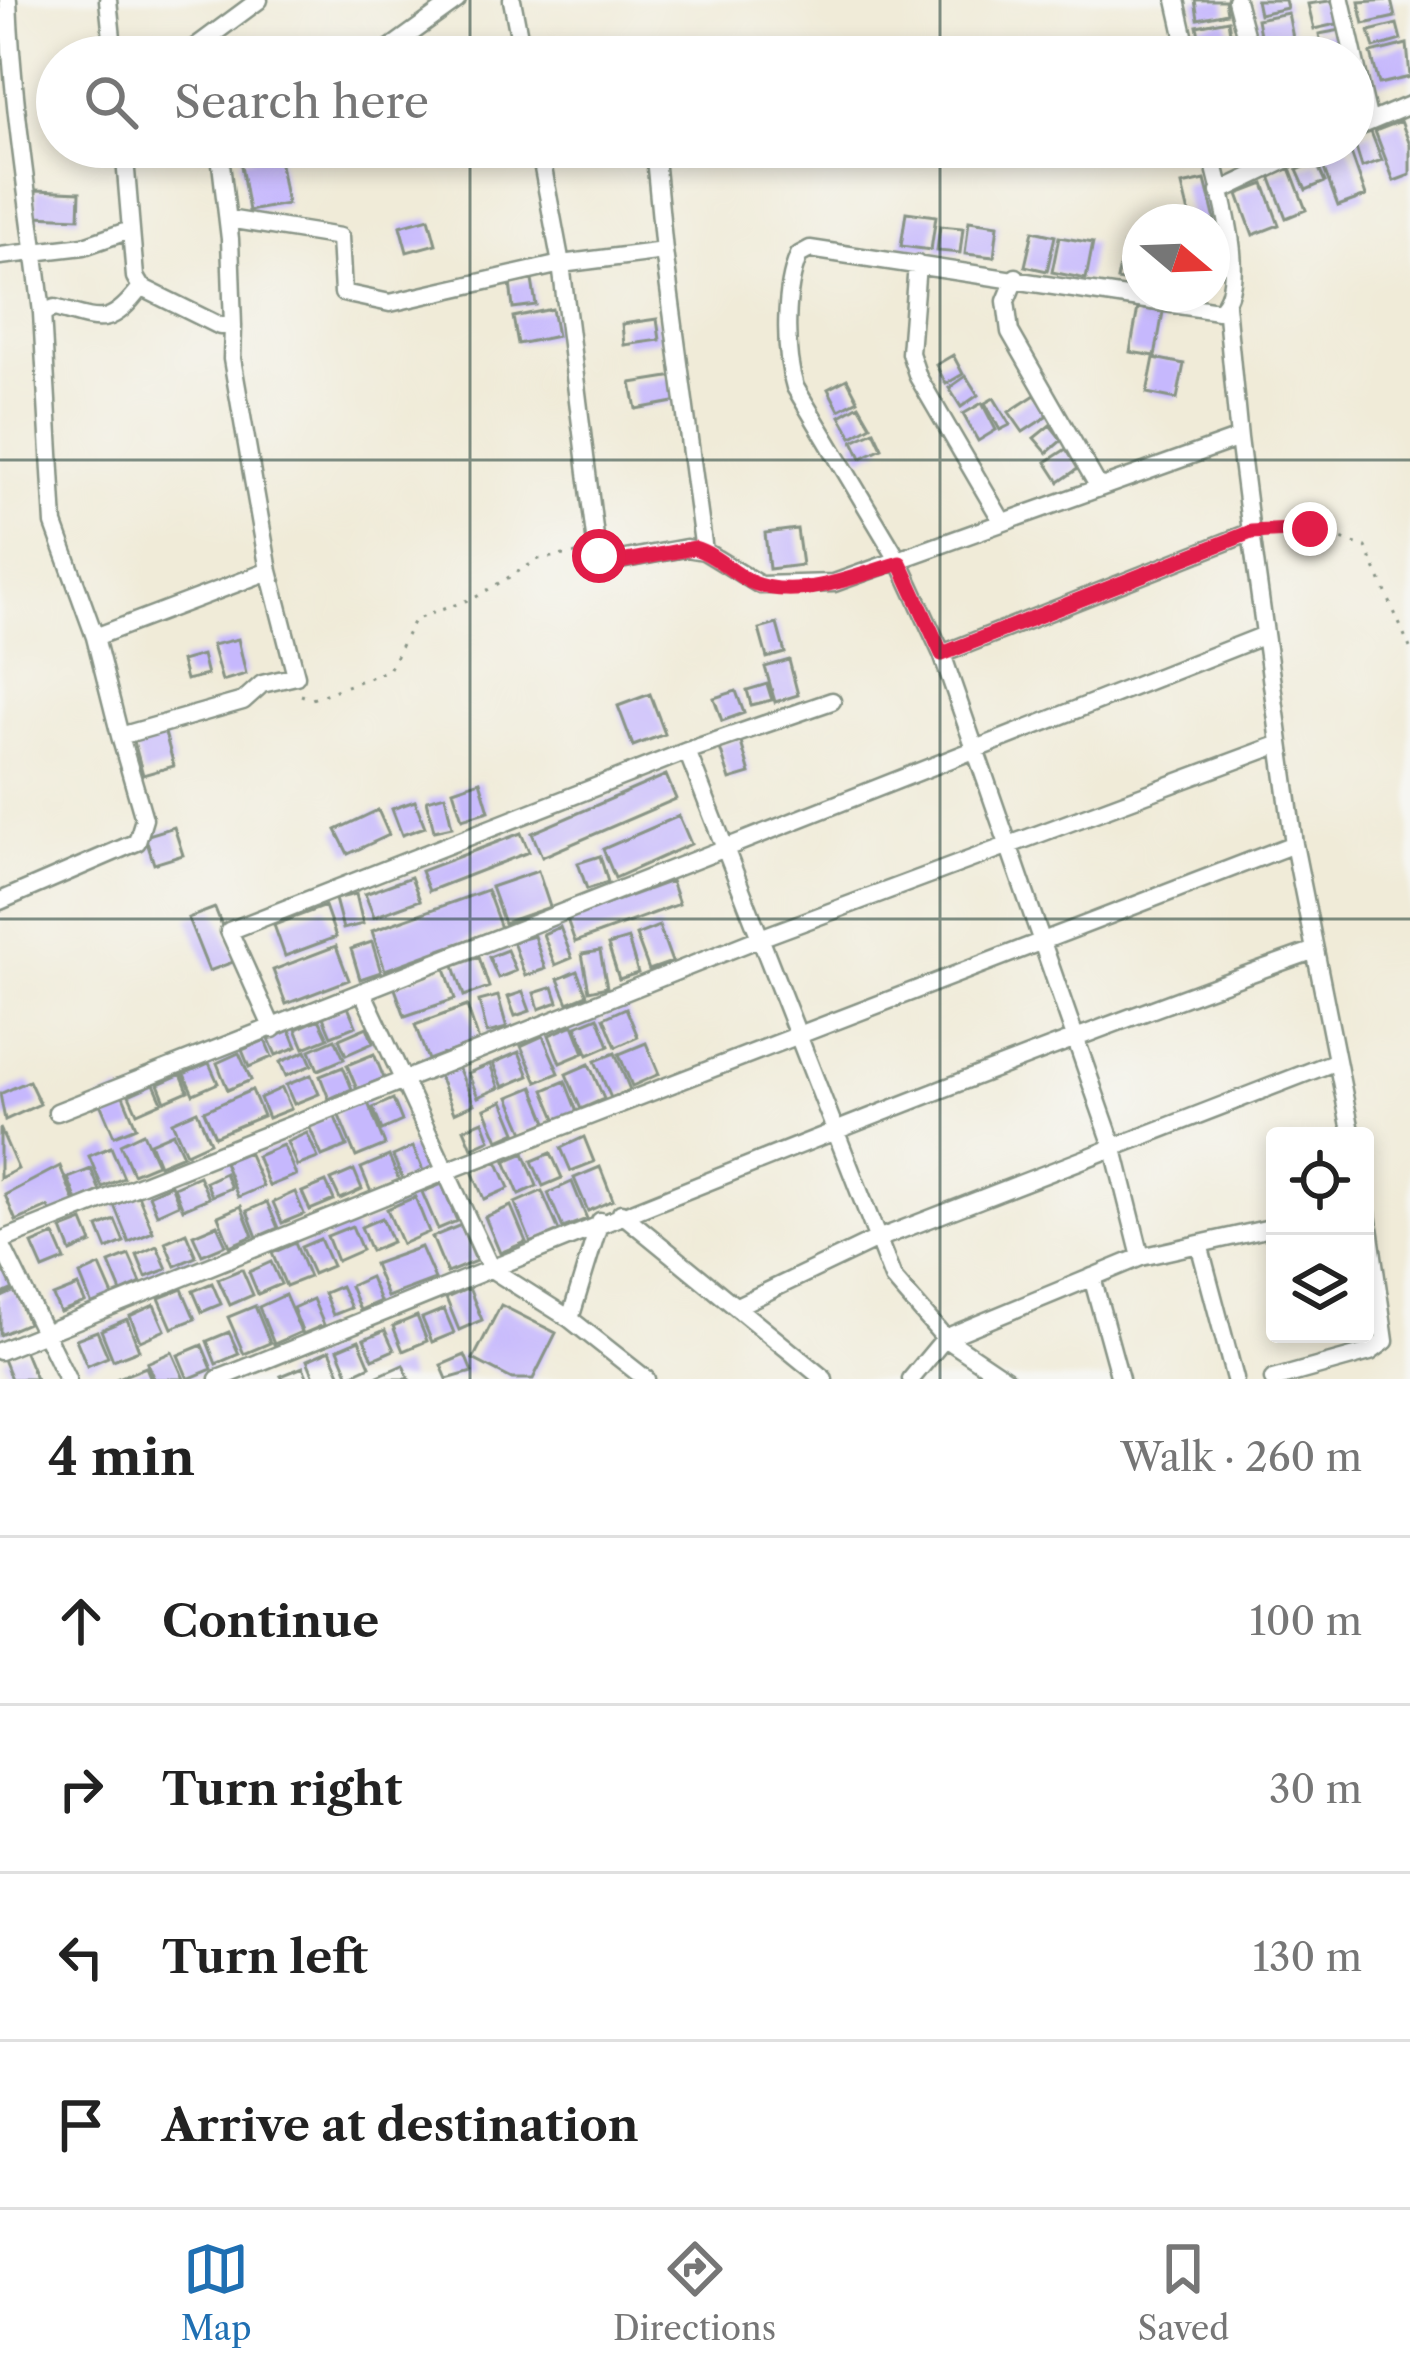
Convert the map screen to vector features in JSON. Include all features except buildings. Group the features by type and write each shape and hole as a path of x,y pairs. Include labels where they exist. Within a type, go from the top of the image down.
{"street":[{"path":"0,902 137,842 144,818 95,638 54,524 42,313 12,98 8,0"},
{"path":"108,0 112,36"},
{"path":"221,36 259,0"},
{"path":"407,36 457,0"},
{"path":"512,0 519,36"},
{"path":"1176,0 1184,36"},
{"path":"1237,0 1246,36"},
{"path":"1341,0 1347,36"},
{"path":"1374,120 1410,105"},
{"path":"126,168 141,287"},
{"path":"120,736 243,701 262,684 296,676 268,571 232,358 222,168"},
{"path":"543,168 561,264 597,554 615,563 676,548 704,551 746,579 775,589 834,583 900,563 1097,484 1239,437"},
{"path":"656,168 704,551"},
{"path":"1214,168 1222,204"},
{"path":"1219,192 1256,168"},
{"path":"228,219 340,237 343,293 356,300 390,302 561,264 664,251"},
{"path":"0,256 84,246 130,230"},
{"path":"1230,243 1235,266 1230,287"},
{"path":"1122,296 809,249 799,255 793,274 789,358 795,387 900,563 942,654 1114,1149 1142,1257"},
{"path":"916,264 910,353 918,377 1002,521"},
{"path":"1016,277 1006,301 1010,332 1097,484"},
{"path":"42,313 55,308 92,322 106,318 141,287"},
{"path":"141,287 220,326 233,326"},
{"path":"1227,312 1294,844 1350,1127"},
{"path":"942,654 1251,532"},
{"path":"95,638 268,571"},
{"path":"57,1112 1265,634"},
{"path":"273,1029 229,931 687,751 832,701"},
{"path":"67,1379 0,1241 402,1077 1280,744"},
{"path":"687,751 797,1035 839,1128 875,1240 905,1297 946,1338 1006,1379"},
{"path":"0,1351 444,1172 1294,844"},
{"path":"218,1379 491,1270 600,1221 1072,1036 1315,950"},
{"path":"363,993 491,1270 570,1319 646,1379"},
{"path":"737,1306 875,1240 1337,1061"},
{"path":"621,1213 824,1379"},
{"path":"570,1319 600,1221"},
{"path":"911,1379 946,1338 1142,1257 1266,1229"},
{"path":"1273,1379 1370,1352 1385,1341 1370,1235"},
{"path":"1199,1244 1235,1379"},
{"path":"1092,1277 1120,1379"}],"path":[{"path":"1251,532 1310,529 1366,547 1410,648"},
{"path":"312,699 389,670 406,628 426,614 476,597 548,555 597,554"}],"route":[{"path":"599,556 615,563 694,548 746,579 775,589 834,583 900,563 942,654 1251,532 1310,529"}]}
